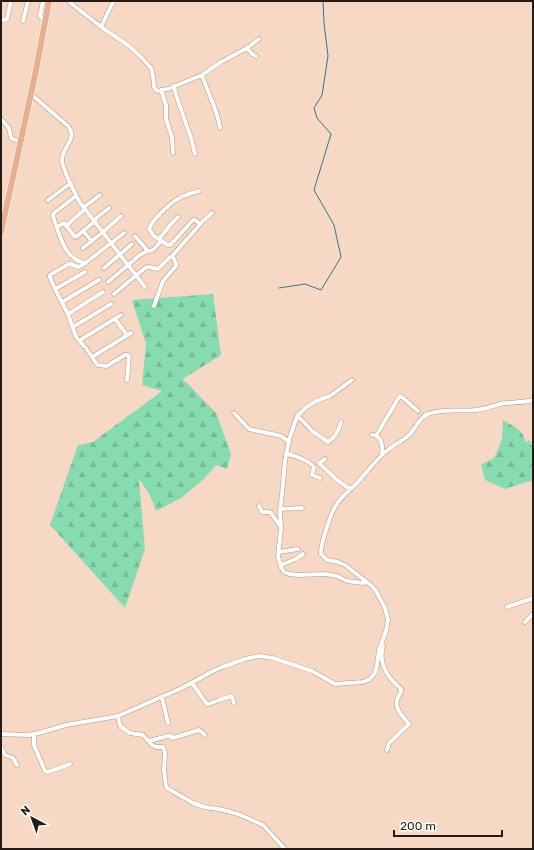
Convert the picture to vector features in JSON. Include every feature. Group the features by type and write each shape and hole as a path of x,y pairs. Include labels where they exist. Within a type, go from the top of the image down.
{"main road":[{"path":"1,232 31,94 49,1"}],"street":[{"path":"1,19 7,19 11,1"},
{"path":"23,21 28,1"},
{"path":"43,1 40,16 46,20"},
{"path":"68,1 101,27 129,46 142,58 151,68 157,91 202,75 221,62 247,48 259,39"},
{"path":"101,27 114,1"},
{"path":"247,48 256,56"},
{"path":"202,75 217,111 220,128"},
{"path":"174,86 195,154"},
{"path":"161,90 166,105 167,122 172,137 173,153"},
{"path":"31,94 71,130 72,135 62,159 76,196 145,287"},
{"path":"1,119 9,128 11,138 20,142"},
{"path":"48,200 70,183"},
{"path":"199,191 188,194 169,205 155,219 149,230 154,236 170,245 193,220 200,224"},
{"path":"66,226 100,195"},
{"path":"76,196 53,214 57,227 70,255 85,264"},
{"path":"57,227 63,224 76,237 109,208"},
{"path":"154,306 163,281 177,265 173,255 200,224 212,213"},
{"path":"83,248 121,216"},
{"path":"108,282 140,255 153,250 178,217"},
{"path":"83,231 92,241"},
{"path":"124,233 85,264 79,267 70,264 67,265 50,275 50,278 68,314 76,336 98,365 106,366 125,355 129,356 127,380"},
{"path":"135,236 148,252"},
{"path":"104,268 132,244"},
{"path":"114,294 147,268 158,269 170,257"},
{"path":"55,289 85,272"},
{"path":"62,302 99,280"},
{"path":"68,314 103,292"},
{"path":"73,327 111,304"},
{"path":"80,340 122,315"},
{"path":"115,319 127,336"},
{"path":"92,356 131,333"},
{"path":"352,380 330,396 312,403 297,416 289,442 282,509 281,552 278,556 284,572 289,574 325,574 337,576 347,581 367,582"},
{"path":"376,436 400,396 418,411"},
{"path":"1,734 28,735 118,716 162,698 222,667 259,656 273,658 282,662 296,665 323,676 335,684 352,684 370,679 377,665 379,650 386,631 388,617 383,604 372,586 345,565 327,560 321,552 324,537 334,508 382,455 407,437 423,417 428,414 443,410 485,409 500,404 522,403 533,400"},
{"path":"234,413 249,429 281,436 289,442"},
{"path":"297,416 301,418 312,431 328,442 332,440 337,433 341,422"},
{"path":"372,435 374,434 376,436 383,446 382,455"},
{"path":"288,454 295,455 312,465 314,467 312,475 320,478"},
{"path":"325,459 319,463 337,480 350,489"},
{"path":"259,506 262,512 271,513 281,528"},
{"path":"282,509 302,508"},
{"path":"281,552 298,549"},
{"path":"282,565 303,554"},
{"path":"507,607 533,598"},
{"path":"525,622 533,614"},
{"path":"388,623 390,623 390,626 382,650 382,664 393,682 401,689 402,692 396,703 399,712 409,724 389,743 388,750"},
{"path":"192,683 207,704 231,696 234,703"},
{"path":"162,698 168,723"},
{"path":"118,716 121,727 130,733 143,735 153,746 163,747 165,753 165,781 166,786 170,790 193,803 204,807 238,814 263,825 285,849"},
{"path":"149,741 168,736 174,738 199,730 205,735"},
{"path":"34,734 35,747 45,771 48,772 70,764"},
{"path":"1,747 5,755 14,758 17,765"}],"green space":[{"path":"213,294 221,355 183,379 216,413 231,454 227,469 216,465 204,479 181,498 156,511 150,495 139,479 145,549 125,608 50,525 78,445 93,442 162,391 142,385 146,344 132,300"},
{"path":"503,420 518,429 526,442 530,440 531,445 533,445 533,480 505,489 485,480 481,465 494,458 502,440"}],"waterway":[{"path":"279,288 305,284 321,290 341,257 334,225 314,190 331,134 317,118 314,108 322,95 328,56 323,1"}]}
